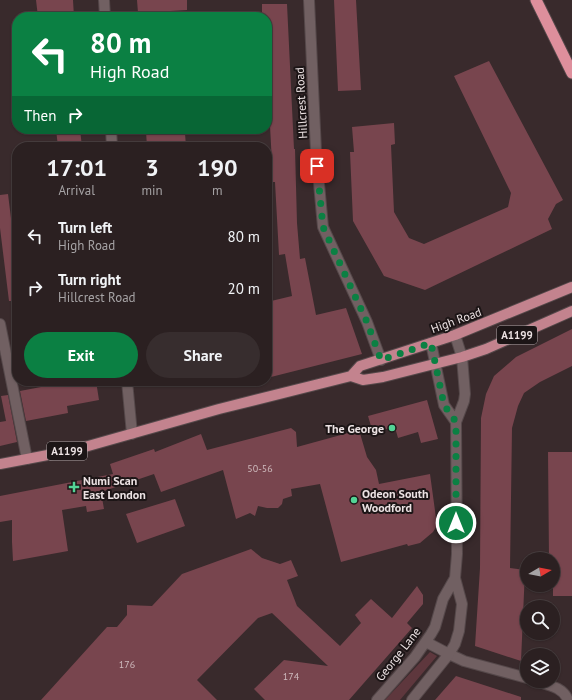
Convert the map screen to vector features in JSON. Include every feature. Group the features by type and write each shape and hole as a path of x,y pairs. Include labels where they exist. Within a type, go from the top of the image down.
{"highway":[{"path":"536,0 572,73"}],"main road":[{"name":"High Road","path":"351,376 360,366 455,335 572,287"},
{"name":"High Road","path":"132,434 219,409 351,376 363,380 462,357 486,349 572,311"},
{"name":"A1199","path":"0,464 74,450 132,434"}],"street":[{"path":"104,0 105,12"},
{"name":"Hillcrest Road","path":"309,0 316,151 323,227 367,322 381,360"},
{"path":"0,324 12,384"},
{"name":"George Lane","path":"412,700 449,654 455,644 459,631 462,604 455,578 456,422 465,394 462,357 455,335"},
{"path":"431,343 444,405 456,422"},
{"path":"12,386 27,459"},
{"path":"127,386 132,434"},
{"name":"George Lane","path":"377,700 394,682 426,642 435,627 443,599 455,578"},
{"path":"426,642 464,661 520,676"},
{"path":"557,688 566,694 568,700"}],"shaded area":[{"path":"430,652 437,656 400,700 385,700"}],"building":[{"path":"36,0 73,0 74,12 37,12"},
{"path":"137,0 187,0 187,10 138,12"},
{"path":"334,0 356,0 361,90 338,91"},
{"path":"262,4 287,4 300,259 305,258 316,315 346,308 362,354 272,377 272,301 292,296 285,254 279,255 275,182 273,182 270,134 272,134 272,12 262,12"},
{"path":"489,61 563,200 556,204 548,219 552,229 425,290 384,276 353,221 350,152 354,152 352,127 394,123 395,144 391,145 394,212 409,238 424,244 508,207 511,193 454,76"},
{"path":"57,134 81,134 81,142 57,142"},
{"path":"146,134 185,134 186,142 147,142"},
{"path":"8,194 12,226 12,301 9,301 0,228 0,195"},
{"path":"572,329 572,366 540,382 524,393 518,406 512,428 510,568 520,569 520,592 524,592 524,600 520,600 520,640 522,640 520,661 475,646 480,568 481,418 486,394 494,376 516,357"},
{"path":"46,386 97,386 99,400 67,406 68,413 26,421 20,391"},
{"path":"8,395 17,442 0,446 0,422 6,421 1,396"},
{"path":"427,400 438,439 421,443 418,432 398,438 396,431 391,432 390,428 373,433 368,416"},
{"path":"291,428 296,432 297,447 359,430 367,457 376,470 379,484 430,474 436,518 436,527 433,532 420,543 408,546 407,544 341,562 320,484 291,489 292,496 283,499 282,504 278,508 258,506 255,516 250,513 236,519 223,470 161,492 154,474 101,492 104,509 87,512 86,506 62,510 68,551 13,561 12,520 0,522 0,496 113,474 110,464 154,449 155,452 201,434 207,450"},
{"path":"548,452 572,452 572,596 553,596 553,592 560,592 560,552 549,552"},
{"path":"175,499 185,526 137,543 126,514"},
{"path":"251,549 262,558 280,564 291,560 298,576 287,580 297,606 340,646 361,623 355,615 371,599 392,618 417,586 423,595 423,604 407,623 412,628 349,700 265,700 254,689 284,660 328,666 272,613 258,618 197,680 217,700 41,700 107,627 117,627 127,615 127,605 152,606 182,574"},
{"path":"456,676 521,697 521,700 435,700"}],"place":[{"name":"The George","path":"392,428"},
{"name":"Numi Scan East London","path":"74,487"},
{"name":"Odeon South Woodford","path":"354,500"}],"route":[{"path":"317,166 323,227 367,322 381,360 431,343 444,405 456,422 456,523"}]}
